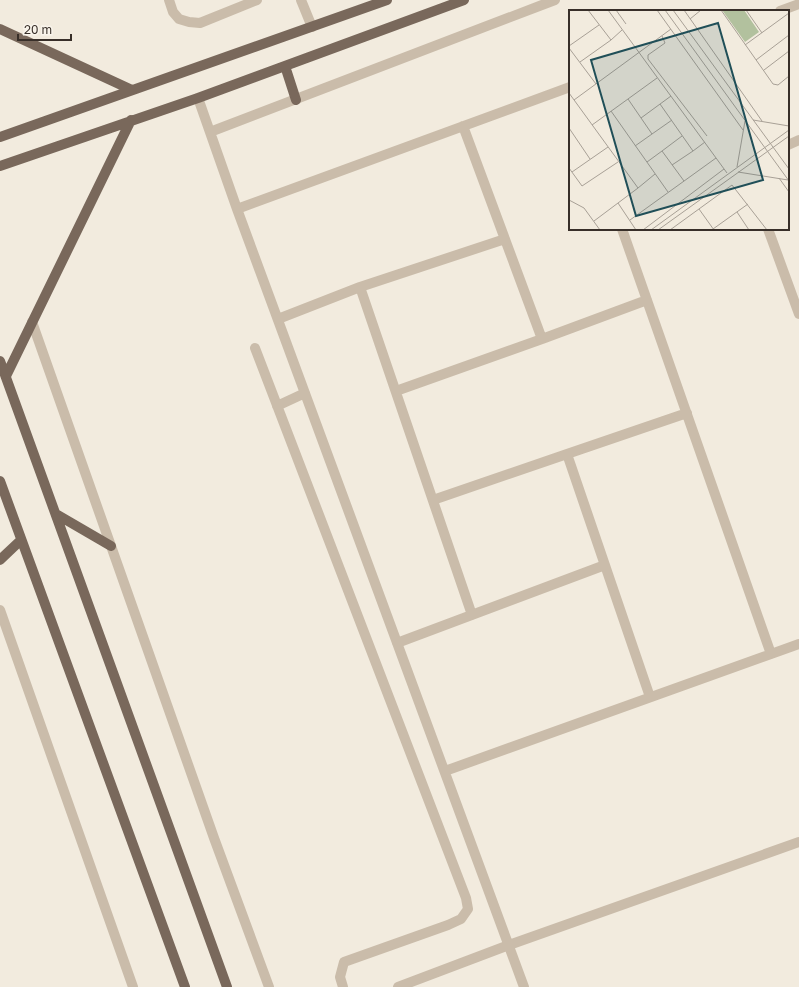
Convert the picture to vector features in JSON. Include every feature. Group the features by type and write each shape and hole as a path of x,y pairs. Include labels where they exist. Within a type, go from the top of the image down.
{"main road":[{"path":"0,137 387,0"},
{"path":"0,166 198,98 464,0"},
{"path":"0,29 132,90"},
{"path":"285,66 296,100"},
{"path":"6,376 131,120"},
{"path":"0,360 227,987"},
{"path":"0,481 185,987"},
{"path":"56,514 111,546"},
{"path":"0,560 22,540"}],"street":[{"path":"169,0 173,12 179,19 188,22 200,23 257,0"},
{"path":"300,0 312,27"},
{"path":"210,132 556,0"},
{"path":"783,10 799,4"},
{"path":"237,209 569,87"},
{"path":"198,98 237,209 524,987"},
{"path":"463,126 542,339"},
{"path":"789,145 799,140"},
{"path":"622,230 771,654"},
{"path":"768,230 799,314"},
{"path":"278,318 360,287 505,239"},
{"path":"360,287 472,614"},
{"path":"396,391 647,300"},
{"path":"32,322 214,838 269,987"},
{"path":"255,348 466,898 468,909 461,919 448,925 344,962 340,977 343,987"},
{"path":"277,406 305,393"},
{"path":"433,500 687,413"},
{"path":"567,454 650,697"},
{"path":"397,643 605,565"},
{"path":"0,610 132,987"},
{"path":"445,771 799,644"},
{"path":"398,987 509,945 799,842"}]}
